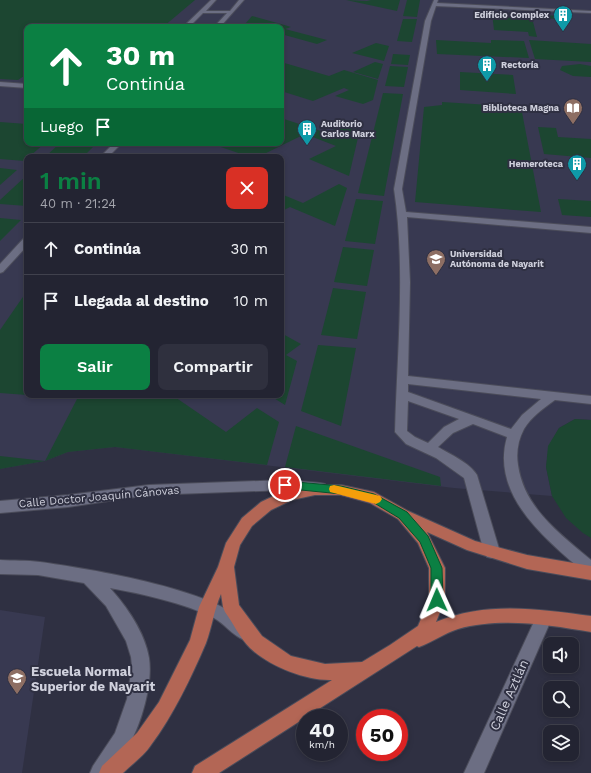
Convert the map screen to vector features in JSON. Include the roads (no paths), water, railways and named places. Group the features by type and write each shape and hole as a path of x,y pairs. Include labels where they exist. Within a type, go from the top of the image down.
{"main road":[{"path":"109,773 144,740 165,708 198,641 207,606 226,567 233,543 247,522 266,506 289,495 315,490 341,490 374,498 403,515 472,546 527,562 591,573"},
{"path":"202,773 424,631 437,600 437,568 424,539 403,515"},
{"path":"226,567 231,607 256,642 287,663 325,672 364,670"},
{"path":"401,647 463,620 508,616 544,618 591,624"}],"street":[{"path":"189,24 214,0"},
{"path":"220,24 242,0"},
{"path":"492,552 470,475 461,467 430,449 408,440 401,432 405,282 402,214 398,189 428,21 435,2 568,8 591,12"},
{"path":"202,12 230,12"},
{"path":"0,84 24,86"},
{"path":"107,154 115,146"},
{"path":"402,214 591,230"},
{"path":"0,270 24,243"},
{"path":"402,379 591,400"},
{"path":"401,394 514,435"},
{"path":"554,395 537,407 514,435 511,451 511,474 524,502 544,528 591,569"},
{"path":"430,449 439,437 448,430 460,423 473,419"},
{"name":"Calle Doctor Joaquín Cánovas","path":"0,506 68,501 150,490 285,485 341,490"},
{"path":"0,567 38,568 142,587 207,606 222,614 256,642"},
{"path":"88,578 101,588 116,608 130,631 140,657 140,681 134,706 122,739 100,773"},
{"name":"Calle Aztlán","path":"474,773 544,618"}],"place":[{"name":"Edificio Complex","path":"563,32"},
{"name":"Rectoría","path":"487,82"},
{"name":"Biblioteca Magna","path":"573,125"},
{"name":"Auditorio Carlos Marx","path":"307,146"},
{"name":"Hemeroteca","path":"577,181"},
{"name":"Universidad Autónoma de Nayarit","path":"436,276"},
{"name":"Escuela Normal Superior de Nayarit","path":"17,695"}]}
